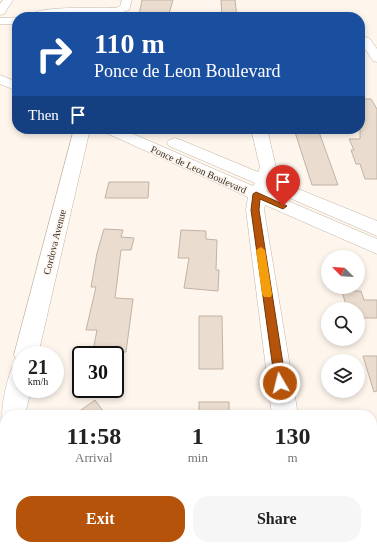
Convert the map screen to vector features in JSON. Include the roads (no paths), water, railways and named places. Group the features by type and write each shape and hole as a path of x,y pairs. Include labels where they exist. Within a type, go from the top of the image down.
{"main road":[{"path":"0,12 8,0"}],"street":[{"path":"61,12 122,10 125,8 127,0"},
{"path":"0,20 12,21"},
{"path":"368,41 377,58"},
{"path":"0,73 12,73"},
{"path":"0,79 12,85"},
{"name":"Cordova Avenue","path":"28,346 81,134"},
{"name":"Ponce de Leon Boulevard","path":"122,134 261,188 377,229"},
{"name":"Ponce de Leon Boulevard","path":"153,134 377,247"},
{"path":"260,134 268,167 255,210 284,410"},
{"path":"13,410 16,398"}]}
